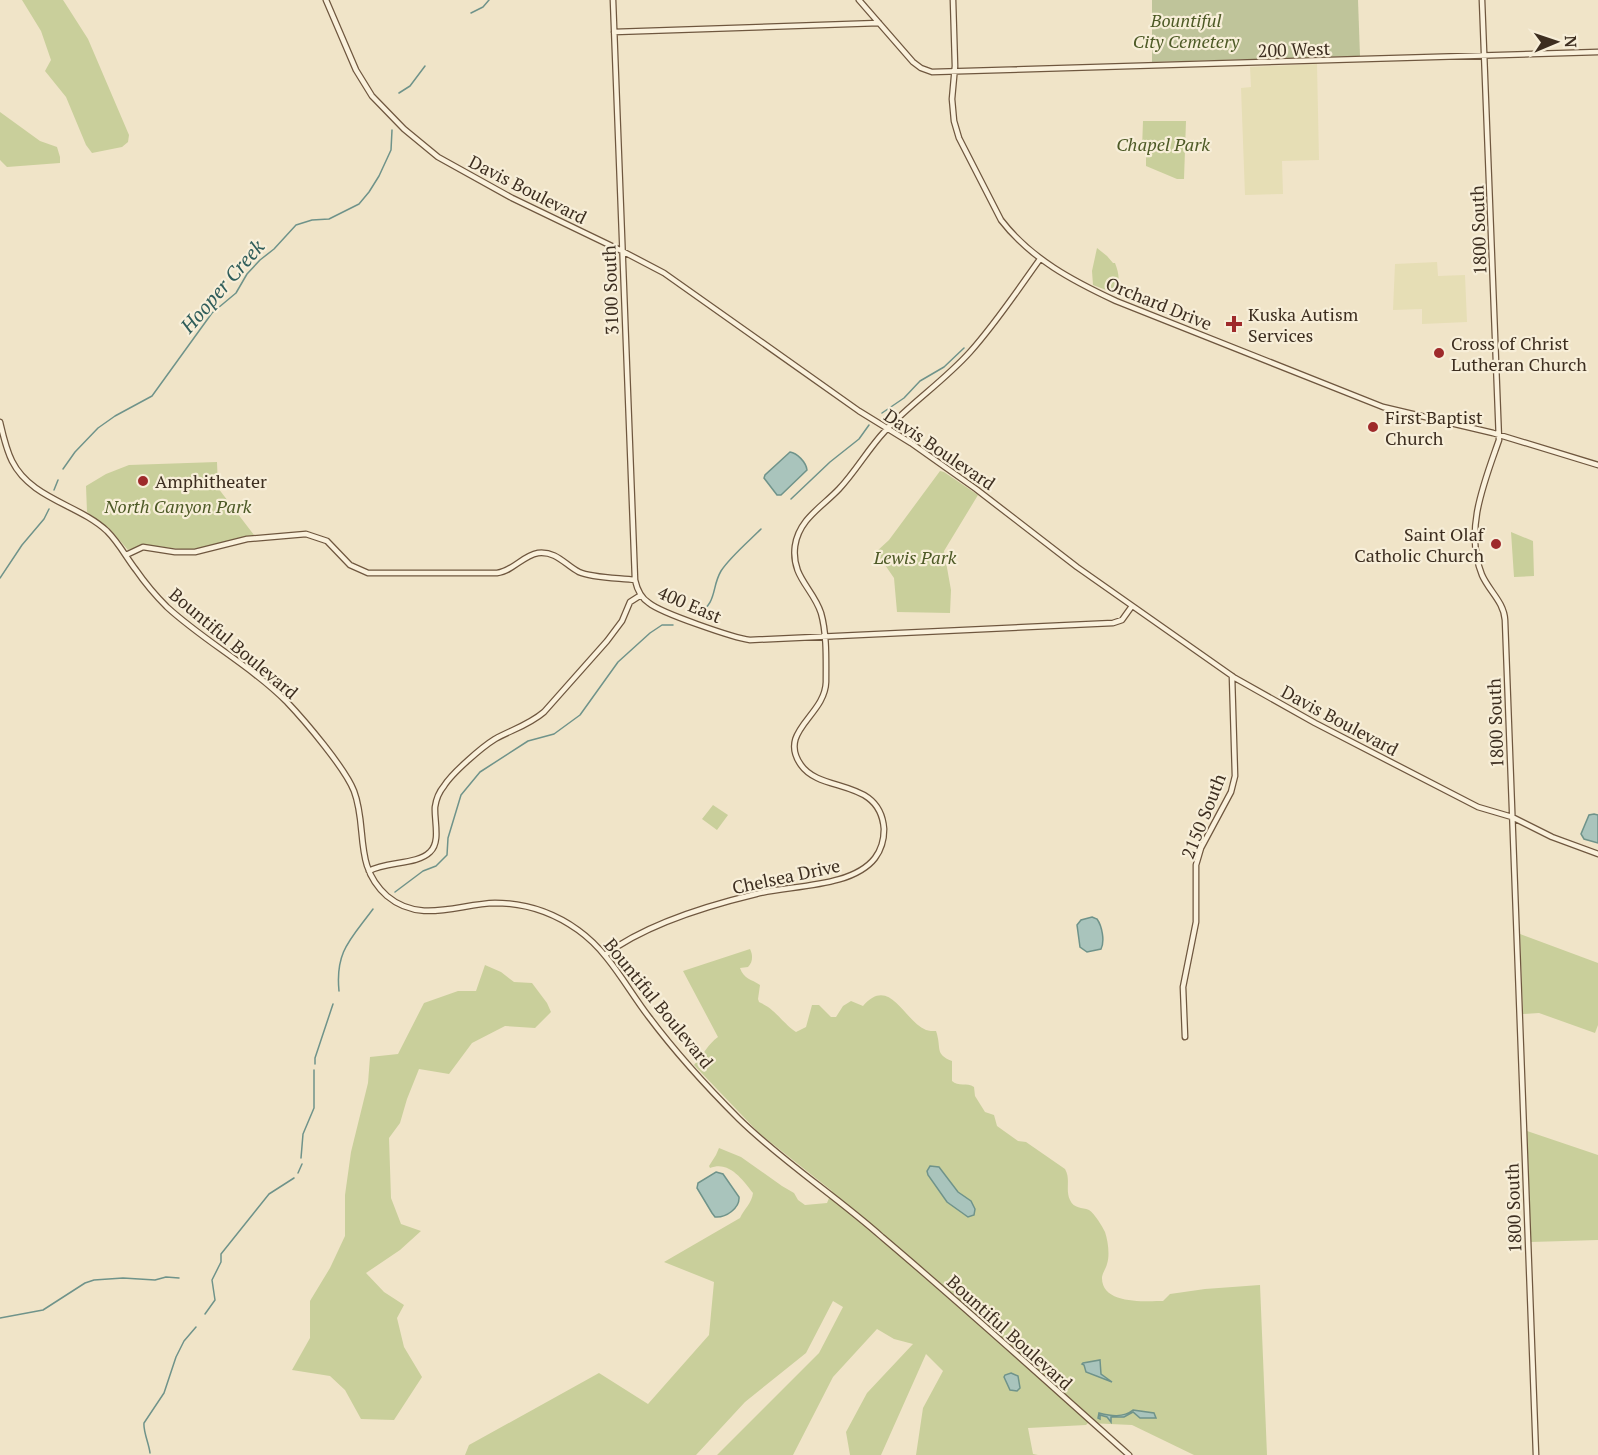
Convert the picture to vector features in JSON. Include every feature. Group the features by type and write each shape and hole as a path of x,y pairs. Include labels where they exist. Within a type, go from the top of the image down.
{"street":[{"name":"Davis Boulevard","path":"326,0 343,42 368,90 381,107 420,143 449,164 471,177 622,250 663,273 859,411 995,502 1065,558 1232,676 1298,715 1478,807 1512,817 1552,837 1598,855"},
{"name":"3100 South","path":"613,0 635,580"},
{"path":"859,0 913,62 921,68 932,72 955,71"},
{"name":"Orchard Drive","path":"953,0 955,71 952,107 959,138 997,214 1011,232 1040,259 1074,280 1116,301 1383,406 1499,435 1598,465"},
{"name":"1800 South","path":"1482,0 1499,440 1478,498 1476,544 1482,574 1502,607 1505,617 1536,1455"},
{"path":"614,32 879,23"},
{"name":"200 West","path":"955,71 1598,52"},
{"name":"Chelsea Drive","path":"605,955 632,938 672,920 755,894 843,878 861,871 876,856 882,843 884,830 881,816 875,806 861,794 809,773 802,767 795,755 794,745 797,732 819,706 825,692 825,636 819,608 798,572 795,555 797,538 808,518 837,491 887,428 946,377 977,344 1040,259"},
{"name":"Bountiful Boulevard","path":"0,422 9,455 23,477 41,492 100,525 166,606 285,701 342,770 357,800 363,854 369,871 385,894 411,909 431,912 480,904 524,906 550,914 585,935 605,955 666,1039 748,1127 885,1239 1129,1455"},
{"name":"400 East","path":"126,555 143,547 175,552 195,552 246,539 306,534 324,539 350,565 372,573 497,573 511,569 529,556 544,553 558,557 584,574 635,580 641,595 655,607 741,639 1113,622 1122,620 1132,606"},
{"path":"369,871 382,865 423,856 432,851 435,839 436,804 446,783 490,743 533,721 544,712 607,641 622,621 630,602 641,595"},
{"name":"2150 South","path":"1185,1037 1183,987 1196,922 1196,865 1201,848 1231,792 1235,776 1232,676"}],"shaded area":[{"path":"1317,64 1319,160 1282,161 1283,194 1245,195 1241,88 1251,87 1250,67"},
{"path":"1437,262 1438,276 1465,275 1467,322 1422,324 1422,309 1393,310 1395,264"}],"green space":[{"path":"22,0 63,0 88,39 129,135 128,142 122,147 92,153 86,145 66,97 45,71 51,60 41,31"},
{"name":"Bountiful City Cemetery","path":"1152,0 1358,0 1360,56 1152,62"},
{"path":"0,112 40,141 57,147 60,163 7,167 0,160"},
{"name":"Chapel Park","path":"1143,121 1186,121 1184,179 1177,179 1146,166 1146,156 1142,149"},
{"path":"1097,248 1115,263 1119,278 1114,293 1093,285 1092,271"},
{"name":"North Canyon Park","path":"217,462 218,488 254,535 201,548 144,546 128,550 109,528 87,512 86,486 106,474 129,465"},
{"name":"Lewis Park","path":"940,471 978,495 944,551 951,590 950,613 897,612 894,578 876,552 889,540"},
{"path":"1511,532 1533,541 1534,576 1514,577"},
{"path":"713,805 728,815 717,830 702,819"},
{"path":"1520,934 1598,963 1598,1025 1595,1033 1539,1013 1523,1014"},
{"path":"750,949 751,963 748,967 740,968 742,972 760,985 759,1002 796,1032 806,1027 812,1005 819,1005 831,1017 836,1017 843,1006 851,1001 863,1006 881,995 889,997 918,1025 926,1030 936,1031 941,1053 952,1061 952,1081 974,1087 975,1096 985,1112 994,1115 997,1126 1018,1141 1026,1142 1065,1169 1072,1203 1089,1210 1105,1232 1108,1256 1102,1277 1109,1293 1126,1300 1163,1301 1170,1294 1260,1285 1267,1455 1194,1455 1132,1425 1088,1423 1086,1425 1028,1428 1033,1454 1038,1455 916,1455 923,1408 943,1371 926,1354 881,1455 850,1455 846,1432 867,1393 913,1344 894,1339 877,1329 833,1377 793,1455 717,1455 819,1353 843,1307 833,1301 806,1353 745,1402 696,1455 465,1455 469,1445 599,1373 648,1404 709,1335 714,1282 664,1262 740,1218 751,1200 753,1193 735,1173 723,1167 710,1168 719,1148 741,1157 794,1193 805,1205 827,1203 832,1191 759,1133 694,1065 718,1037 683,971"},
{"path":"485,965 501,972 514,982 532,983 551,1012 535,1028 505,1026 472,1043 449,1074 419,1069 400,1123 389,1138 391,1198 401,1224 421,1231 400,1250 366,1273 384,1292 404,1305 397,1318 404,1347 422,1377 394,1420 361,1419 345,1390 330,1376 292,1370 310,1338 310,1301 330,1268 345,1236 345,1195 351,1152 368,1083 370,1057 398,1054 424,1003 458,991 476,991"},
{"path":"1527,1131 1598,1155 1598,1240 1531,1242"}],"water":[{"path":"790,452 801,458 807,470 781,495 777,495 764,478"},
{"path":"1589,815 1598,815 1598,843 1584,839 1581,834"},
{"path":"1092,917 1099,922 1103,942 1101,949 1087,952 1080,947 1077,925 1081,920"},
{"path":"930,1166 939,1167 958,1192 971,1201 975,1209 974,1215 968,1217 947,1202 928,1175 927,1171"},
{"path":"716,1172 723,1174 739,1197 739,1201 732,1212 715,1217 697,1188 698,1183"},
{"path":"1100,1360 1101,1374 1112,1382 1086,1372 1082,1364"},
{"path":"1011,1373 1018,1376 1020,1388 1017,1391 1010,1390 1004,1377"},
{"path":"1133,1410 1154,1413 1156,1418 1140,1418 1133,1412 1124,1417 1111,1417 1111,1422 1107,1417 1100,1415 1100,1419 1098,1418 1099,1413 1121,1415"}],"waterway":[{"name":"Hooper Creek","path":"471,13 483,7 489,0"},
{"name":"Hooper Creek","path":"399,93 410,86 425,66"},
{"name":"Hooper Creek","path":"63,469 75,452 98,428 152,396 212,313 236,293 247,274 296,225 312,220 329,219 359,204 379,176 391,150 392,130"},
{"path":"882,413 904,398 920,381 944,367 964,348"},
{"path":"791,499 830,462 859,439 869,425"},
{"name":"Hooper Creek","path":"54,490 58,480"},
{"name":"Hooper Creek","path":"0,578 49,509"},
{"path":"697,615 711,600 721,571 761,529"},
{"path":"395,892 423,871 436,866 447,855 448,838 461,795 480,772 528,741 554,734 580,715 618,662 650,633 662,625 673,625"},
{"path":"339,991 338,977 342,955 373,909"},
{"path":"315,1064 333,1004"},
{"path":"301,1158 303,1134 314,1108 314,1070"},
{"path":"298,1173 302,1164"},
{"path":"205,1314 215,1300 212,1280 221,1262 221,1254 269,1194 294,1178"},
{"path":"0,1318 43,1310 85,1283 94,1280 179,1278"},
{"path":"150,1453 144,1423 164,1393 184,1341 196,1327"}],"place":[{"name":"Kuska Autism Services","path":"1234,324"},
{"name":"Cross of Christ Lutheran Church","path":"1439,353"},
{"name":"First Baptist Church","path":"1373,427"},
{"name":"Amphitheater","path":"143,481"},
{"name":"Saint Olaf Catholic Church","path":"1496,544"}]}
